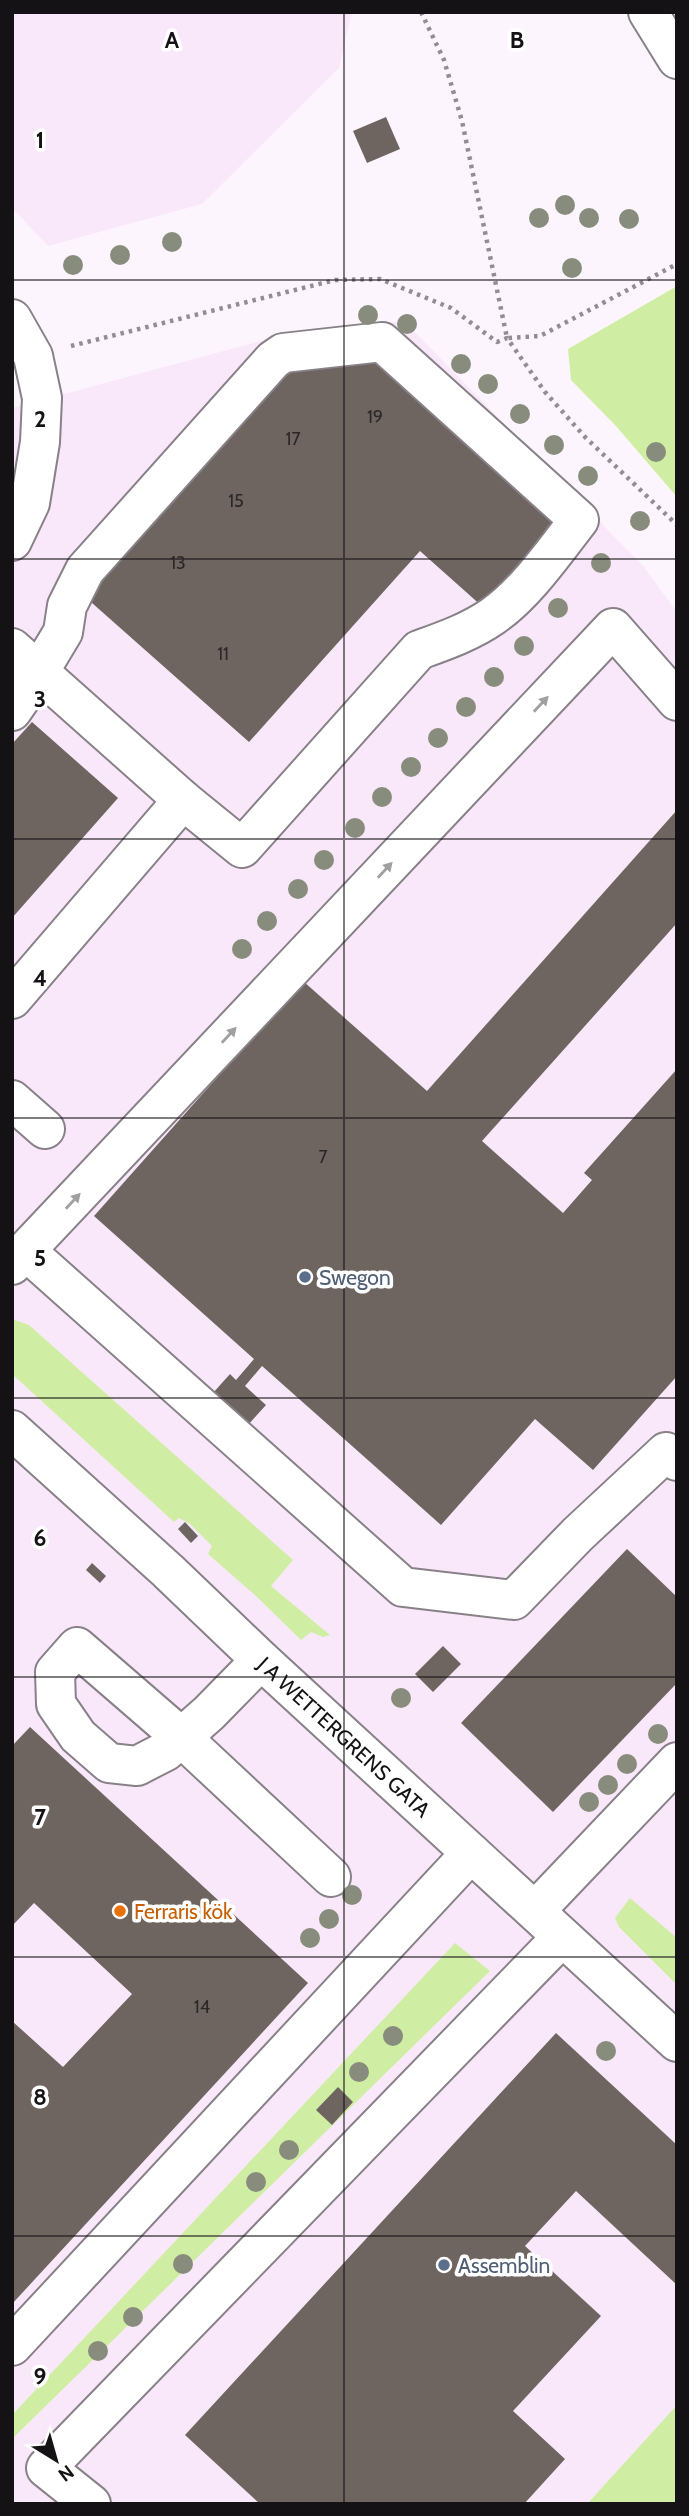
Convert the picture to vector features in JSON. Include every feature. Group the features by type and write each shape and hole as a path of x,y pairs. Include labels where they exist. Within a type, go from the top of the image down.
{"street":[{"path":"648,12 677,59"},
{"path":"658,12 677,47"},
{"path":"12,319 33,356 42,398 40,442 30,503 12,541"},
{"path":"12,711 26,660 63,632 67,606 85,570 273,360 283,353 382,342 579,520 533,579 494,616 451,639 419,650 242,848 183,800 26,660"},
{"path":"677,701 613,628 19,1258 402,1587 514,1600 578,1534 666,1452 677,1461"},
{"path":"12,999 183,800"},
{"path":"12,1100 45,1129"},
{"name":"J A WETTERGRENS GATA","path":"12,1430 677,2042"},
{"path":"261,1660 181,1737 331,1877"},
{"path":"91,2504 46,2468 548,1924 677,1762"},
{"path":"12,2346 471,1853"}],"path":[{"path":"421,12 444,60 462,121 507,338 540,337 677,264"}],"shaded area":[{"path":"12,12 352,12 339,68 202,204 48,246 12,208"},
{"path":"404,321 643,566 677,612 677,2405 587,2504 12,2504 12,408 294,332"}],"green space":[{"path":"677,286 677,497 616,426 571,380 568,349"},
{"path":"12,1319 29,1325 293,1560 271,1586 330,1635 323,1637 311,1632 301,1640 208,1554 212,1546 190,1524 179,1518 174,1522 12,1374"},
{"path":"630,1898 677,1938 677,1985 619,1927 615,1918"},
{"path":"455,1943 490,1971 12,2439 12,2415"},
{"path":"677,2405 677,2504 587,2504"}],"building":[{"path":"386,117 400,149 367,163 353,131"},
{"path":"379,351 565,516 484,608 420,551 249,742 83,595 294,354"},
{"path":"32,722 118,798 12,918 12,744"},
{"path":"677,810 677,923 482,1141 563,1213 592,1180 584,1173 677,1069 677,1376 593,1470 535,1419 441,1525 262,1366 245,1386 266,1405 248,1425 213,1393 230,1374 236,1380 254,1359 94,1216 303,981 427,1091"},
{"path":"185,1522 198,1536 191,1543 178,1529"},
{"path":"627,1549 677,1597 677,1683 553,1812 461,1723"},
{"path":"92,1563 106,1576 100,1583 86,1570"},
{"path":"443,1646 461,1664 433,1692 415,1674"},
{"path":"30,1727 308,1983 12,2304 12,2021 63,2067 132,1994 34,1903 12,1926 12,1746"},
{"name":"Assemblin","path":"556,2033 677,2145 677,2285 576,2191 525,2246 601,2316 513,2411 565,2459 524,2504 260,2504 185,2435"},
{"path":"338,2087 353,2102 332,2125 316,2110"}],"place":[{"name":"Swegon","path":"305,1277"},
{"name":"Ferraris kök","path":"120,1911"},
{"name":"Assemblin","path":"444,2265"}]}
